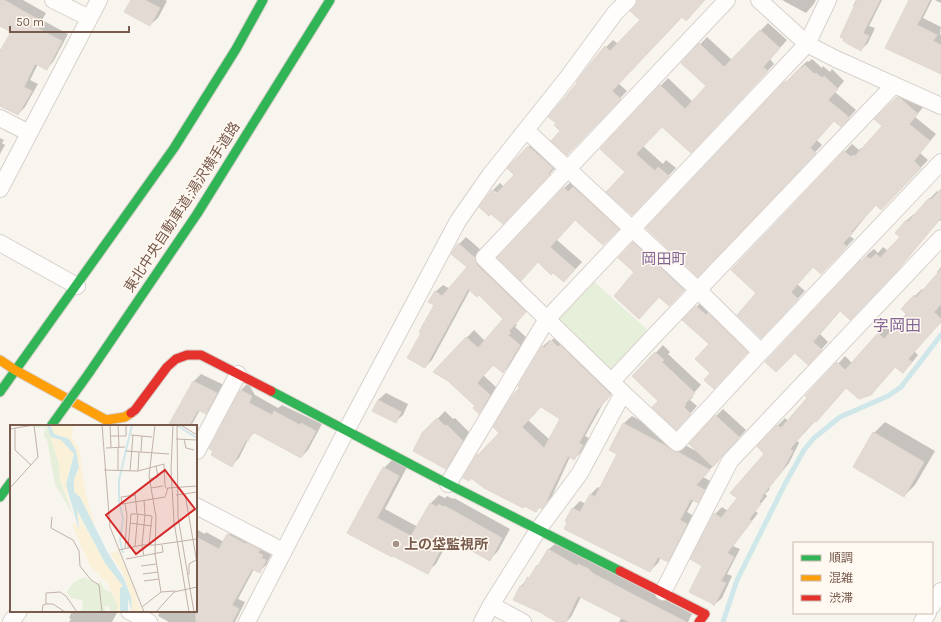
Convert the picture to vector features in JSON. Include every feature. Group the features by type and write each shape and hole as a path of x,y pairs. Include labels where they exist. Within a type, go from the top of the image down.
{"main road":[{"path":"0,392 174,148 236,49 263,0"},
{"name":"東北中央自動車道;湯沢横手道路","path":"52,425 89,373 197,214 330,0"},
{"path":"0,360 106,420 127,422 167,367 176,359 187,355 200,355 448,484 705,614 699,622"},
{"path":"0,497 10,483"}],"street":[{"path":"53,0 89,18"},
{"path":"0,189 99,0"},
{"path":"247,622 346,431 458,221 490,174 526,130 615,13 628,0"},
{"path":"727,0 484,258 623,393 677,443 941,162"},
{"path":"759,0 807,44 836,59 941,106"},
{"path":"448,484 547,318 807,44 828,0"},
{"path":"612,381 894,85"},
{"path":"0,118 29,133"},
{"path":"526,130 698,290 761,352"},
{"path":"663,592 730,461 941,238"},
{"path":"0,243 77,286"},
{"path":"197,451 238,374"},
{"path":"482,622 538,530 580,473 623,393"},
{"path":"197,507 283,551"},
{"path":"933,604 941,591"},
{"path":"491,605 523,622"},
{"path":"11,622 18,612"},
{"path":"121,622 126,612"},
{"path":"129,612 149,622"}],"green space":[{"path":"588,276 654,336 612,381 547,319"}],"building":[{"path":"0,0 4,0 39,20 35,27 62,41 47,70 35,64 24,87 32,91 18,115 0,106 0,51 11,32 0,26"},
{"path":"131,0 145,0 160,8 150,26 124,12"},
{"path":"637,0 705,0 686,21 682,17 612,91 621,99 567,155 551,141 560,131 554,125 556,123 548,117 577,83 576,82 605,46 610,51 640,20 630,11 635,6"},
{"path":"857,0 880,0 863,33 869,36 861,51 843,41 844,39 840,37"},
{"path":"909,0 930,0 917,25 937,35 933,41 941,45 941,74 885,48"},
{"path":"760,30 780,48 763,67 768,71 691,153 662,127 636,154 655,171 658,167 669,176 632,215 606,192 625,172 600,149 660,85 685,109 706,86 681,63 699,43 724,67"},
{"path":"805,65 814,74 816,73 822,78 824,76 838,89 828,100 850,118 841,127 834,121 810,148 816,153 698,277 646,228 782,84 786,81 787,82 800,68 801,69"},
{"path":"897,97 918,114 909,124 930,141 914,161 921,168 881,210 876,205 843,243 847,247 821,274 813,267 791,292 798,299 761,338 737,315 756,293 731,270 844,151 851,157 853,155 855,156 882,126 874,119"},
{"path":"528,146 553,168 548,173 550,175 503,224 491,214 489,216 479,207 492,190 496,194 514,175 507,168"},
{"path":"564,187 568,192 573,187 619,229 603,245 575,220 550,247 575,269 564,282 553,273 551,275 538,262 521,281 497,258"},
{"path":"941,189 941,218 896,272 850,320 840,311 813,342 822,350 808,365 795,353 776,372 765,362 861,260 862,261 866,256 870,259 876,254 880,258 900,237 895,233 906,220 908,222 929,198 931,200"},
{"path":"633,242 684,290 669,306 659,297 639,319 614,296 634,272 618,258"},
{"path":"458,243 475,258 477,265 526,312 509,331 511,333 508,335 520,345 503,373 493,365 477,383 490,395 479,414 473,408 475,406 448,381 433,372 466,337 478,348 503,319 479,295 477,297 468,289 425,368 407,358 434,305 428,302 435,291 442,296 467,267 451,254"},
{"path":"941,269 941,304 934,312 941,319 941,322 908,359 912,362 903,373 895,367 871,395 859,399 846,388 816,422 814,421 790,449 793,451 782,471 762,496 759,502 761,504 749,519 752,521 727,553 734,557 721,581 726,583 714,606 689,592 702,566 690,559 714,513 721,518 737,498 730,493 764,454 757,446 777,425 781,428 807,398 805,396 837,362 845,370 878,333 884,339 906,314 901,309 914,295 916,298"},
{"path":"696,306 706,315 708,313 748,352 714,389 704,380 710,373 695,359 709,344 682,320"},
{"path":"551,340 558,347 560,345 611,395 597,410 579,443 583,445 574,460 568,456 545,504 542,509 539,507 536,512 524,506 523,508 484,488 471,478 469,481 463,478 477,454 478,455 499,433 493,427 512,396 520,387 518,386 542,346 544,348","holes":["541,407 560,419 544,448 522,427"]},
{"path":"655,352 664,360 662,362 695,393 684,407 691,414 676,430 652,407 658,401 632,376"},
{"path":"193,381 217,393 206,414 198,410 190,425 169,425"},
{"path":"240,390 252,396 249,403 272,415 274,411 300,425 301,423 316,431 301,458 253,432 248,441 246,440 232,467 211,455 213,451 209,449"},
{"path":"378,400 401,412 396,423 372,411"},
{"path":"715,415 739,437 713,467 689,444"},
{"path":"437,418 445,426 447,425 463,441 446,469 413,451 422,433"},
{"path":"623,423 710,470 696,485 705,490 698,503 691,499 680,520 687,524 668,562 658,557 650,572 564,529 567,523 565,521 572,508 580,512 590,494 595,497 617,454 609,450"},
{"path":"873,432 924,462 904,497 853,467"},
{"path":"383,467 399,476 377,518 411,536 430,503 437,507 438,504 444,507 445,506 502,538 490,561 447,537 428,574 347,533"},
{"path":"227,534 260,550 258,553 263,555 261,558 266,560 260,573 252,569 232,605 239,609 232,622 196,622 197,538 219,549"},
{"path":"548,549 577,566 578,564 589,569 594,574 686,622 629,622 578,596 566,622 557,622 544,614 513,600 520,586 523,587 527,577 529,578 537,565 538,566"}],"waterway":[{"path":"723,622 737,580 785,484 804,450 814,438 840,417 888,396 901,387 941,335"}],"traffic: fast":[{"path":"0,392 174,148 236,49 263,0"},
{"path":"89,373 197,214 330,0"},
{"path":"52,425 89,373"},
{"path":"271,391 448,484 620,571"},
{"path":"0,497 10,483"}],"traffic: slow":[{"path":"0,360 15,370 106,420 125,417 131,413"}],"traffic: jam":[{"path":"131,413 135,410 167,367 176,359 187,355 201,355 271,391"},
{"path":"620,571 705,614 699,622"}],"place":[{"name":"上の垈監視所","path":"396,544"}],"district":[{"name":"岡田町","path":"664,259"},
{"name":"字岡田","path":"897,325"}]}
